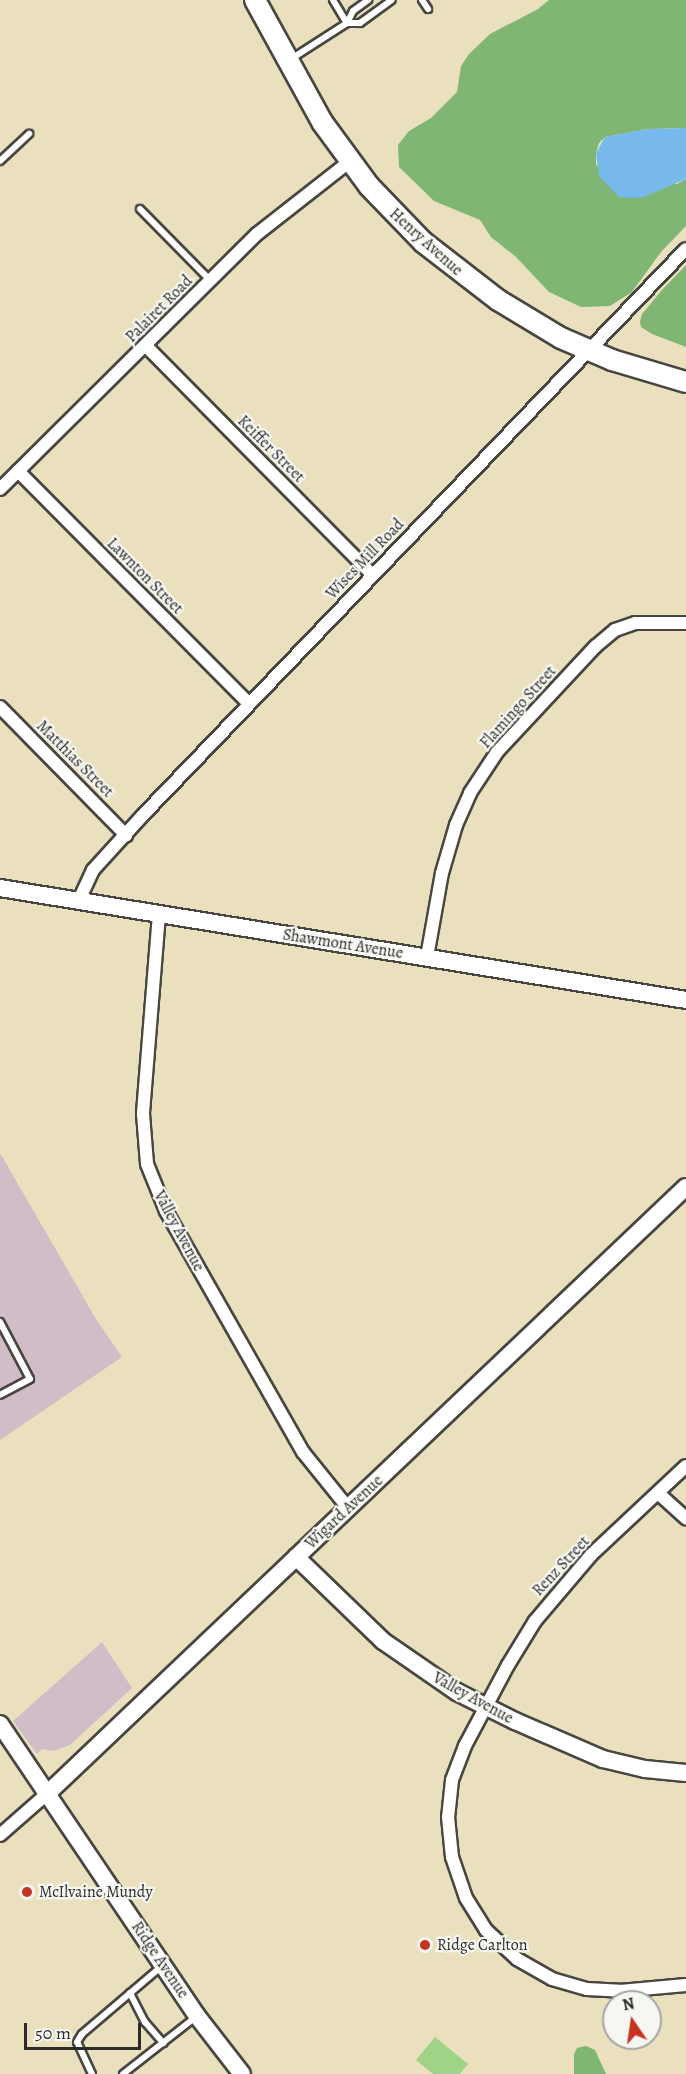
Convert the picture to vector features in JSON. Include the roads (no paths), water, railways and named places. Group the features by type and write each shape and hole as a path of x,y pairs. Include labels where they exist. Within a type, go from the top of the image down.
{"main road":[{"name":"Henry Avenue","path":"255,0 322,122 350,161 404,225 446,262 530,320 590,351 686,382"}],"street":[{"name":"Palairet Road","path":"0,489 272,222 350,161"},
{"name":"Wises Mill Road","path":"79,900 93,870 249,704 686,249"},
{"name":"Keiffer Street","path":"146,346 373,575"},
{"name":"Lawnton Street","path":"18,471 249,704"},
{"name":"Flamingo Street","path":"427,957 444,864 456,825 470,793 502,746 596,646 615,630 636,623 686,623"},
{"name":"Matthias Street","path":"0,707 126,835"},
{"name":"Shawmont Avenue","path":"0,888 686,1000"},
{"name":"Valley Avenue","path":"159,914 143,1114 147,1164 166,1211 303,1452 318,1474 348,1508"},
{"name":"Wigard Avenue","path":"0,1835 48,1793 686,1187"},
{"name":"Renz Street","path":"686,1466 591,1555 553,1597 521,1642 485,1707 458,1763 453,1780 448,1817 450,1848 457,1876 474,1913 486,1930 526,1965 552,1979 571,1985 619,1991 686,1985"},
{"path":"658,1493 686,1518"},
{"name":"Valley Avenue","path":"296,1557 383,1641 423,1671 485,1707 603,1759 635,1768 686,1773"},
{"name":"Ridge Avenue","path":"0,1724 197,2016 242,2074"}],"lane":[{"path":"333,0 347,23"},
{"path":"347,23 352,11 368,0"},
{"path":"288,61 347,23 360,22 392,0"},
{"path":"422,0 428,9"},
{"path":"0,161 29,134"},
{"path":"140,209 211,281"},
{"path":"0,1322 30,1379 0,1395"},
{"path":"92,2074 76,2042 82,2034 163,1965"},
{"path":"130,1993 146,2022 163,2043"},
{"path":"123,2074 197,2016"}],"water":[{"path":"686,128 686,179 644,197 633,198 619,197 599,176 596,153 605,137 648,129"}],"place":[{"name":"McIlvaine Mundy","path":"27,1892"},
{"name":"Ridge Carlton","path":"425,1945"}]}
